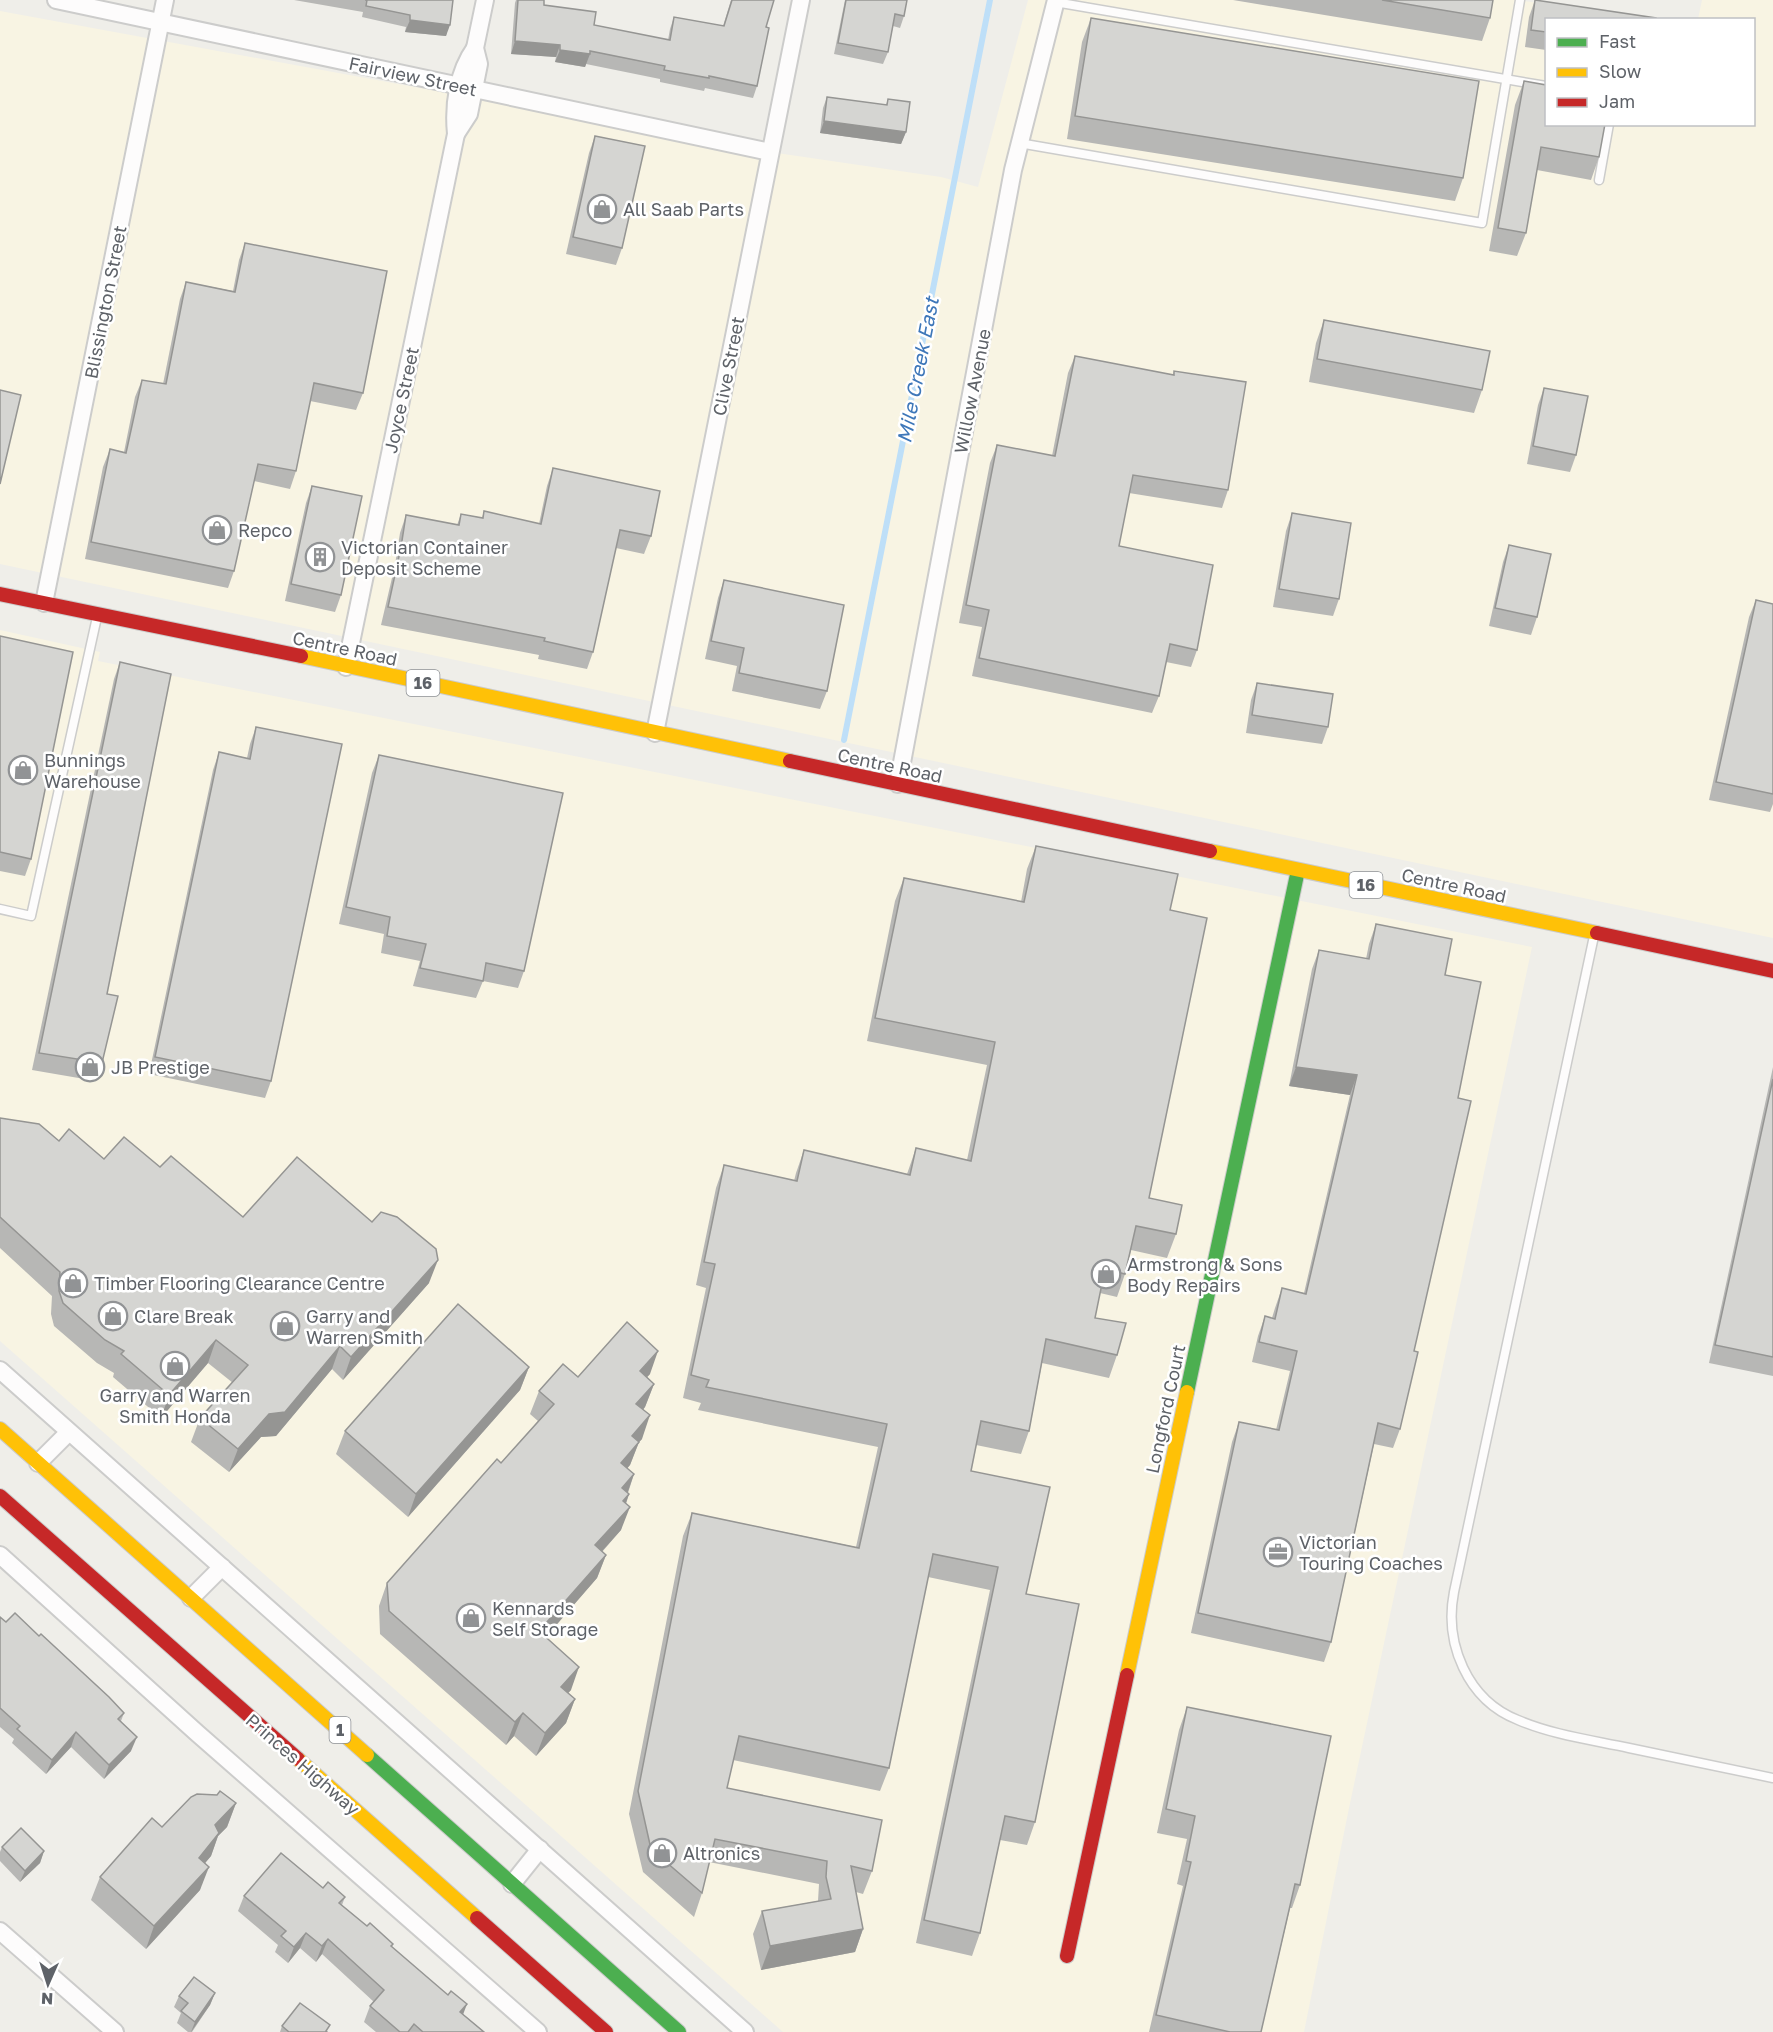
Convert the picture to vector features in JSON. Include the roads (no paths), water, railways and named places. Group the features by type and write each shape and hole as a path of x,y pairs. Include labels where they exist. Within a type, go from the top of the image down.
{"main road":[{"name":"Centre Road","path":"0,594 1773,971"},
{"name":"Longford Court","path":"1067,1956 1298,870"},
{"name":"1","path":"0,1429 680,2032"},
{"name":"Princes Highway","path":"0,1496 606,2032"}],"street":[{"name":"Fairview Street","path":"56,0 770,152"},
{"name":"Blissington Street","path":"44,603 165,0"},
{"name":"Joyce Street","path":"345,667 456,134 469,114 467,87 479,64 476,48 485,0"},
{"name":"Clive Street","path":"655,733 801,0"},
{"name":"Willow Avenue","path":"898,784 1019,144 1055,1"},
{"path":"0,1370 745,2032"},
{"path":"38,1463 69,1432"},
{"path":"0,1555 197,1733 538,2032"},
{"path":"191,1598 222,1567"},
{"path":"512,1884 540,1849"},
{"path":"0,1931 115,2032"}],"lane":[{"path":"1019,144 1482,223 1520,0"},
{"path":"1055,1 1545,86"},
{"path":"1599,180 1609,126"},
{"path":"0,909 31,916 98,613"},
{"path":"1594,933 1454,1592 1452,1635 1464,1670 1478,1691 1490,1703 1516,1720 1557,1732 1773,1778"}],"waterway":[{"name":"Mile Creek East","path":"844,740 990,0"}],"place":[{"name":"All Saab Parts","path":"602,209"},
{"name":"Repco","path":"217,530"},
{"name":"Victorian Container Deposit Scheme","path":"320,557"},
{"name":"Bunnings Warehouse","path":"23,770"},
{"name":"JB Prestige","path":"90,1067"},
{"name":"Armstrong & Sons Body Repairs","path":"1106,1274"},
{"name":"Timber Flooring Clearance Centre","path":"73,1283"},
{"name":"Clare Break","path":"113,1316"},
{"name":"Garry and Warren Smith","path":"285,1326"},
{"name":"Garry and Warren Smith Honda","path":"175,1366"},
{"name":"Victorian Touring Coaches","path":"1278,1552"},
{"name":"Kennards Self Storage","path":"471,1618"},
{"name":"Altronics","path":"662,1853"}]}
